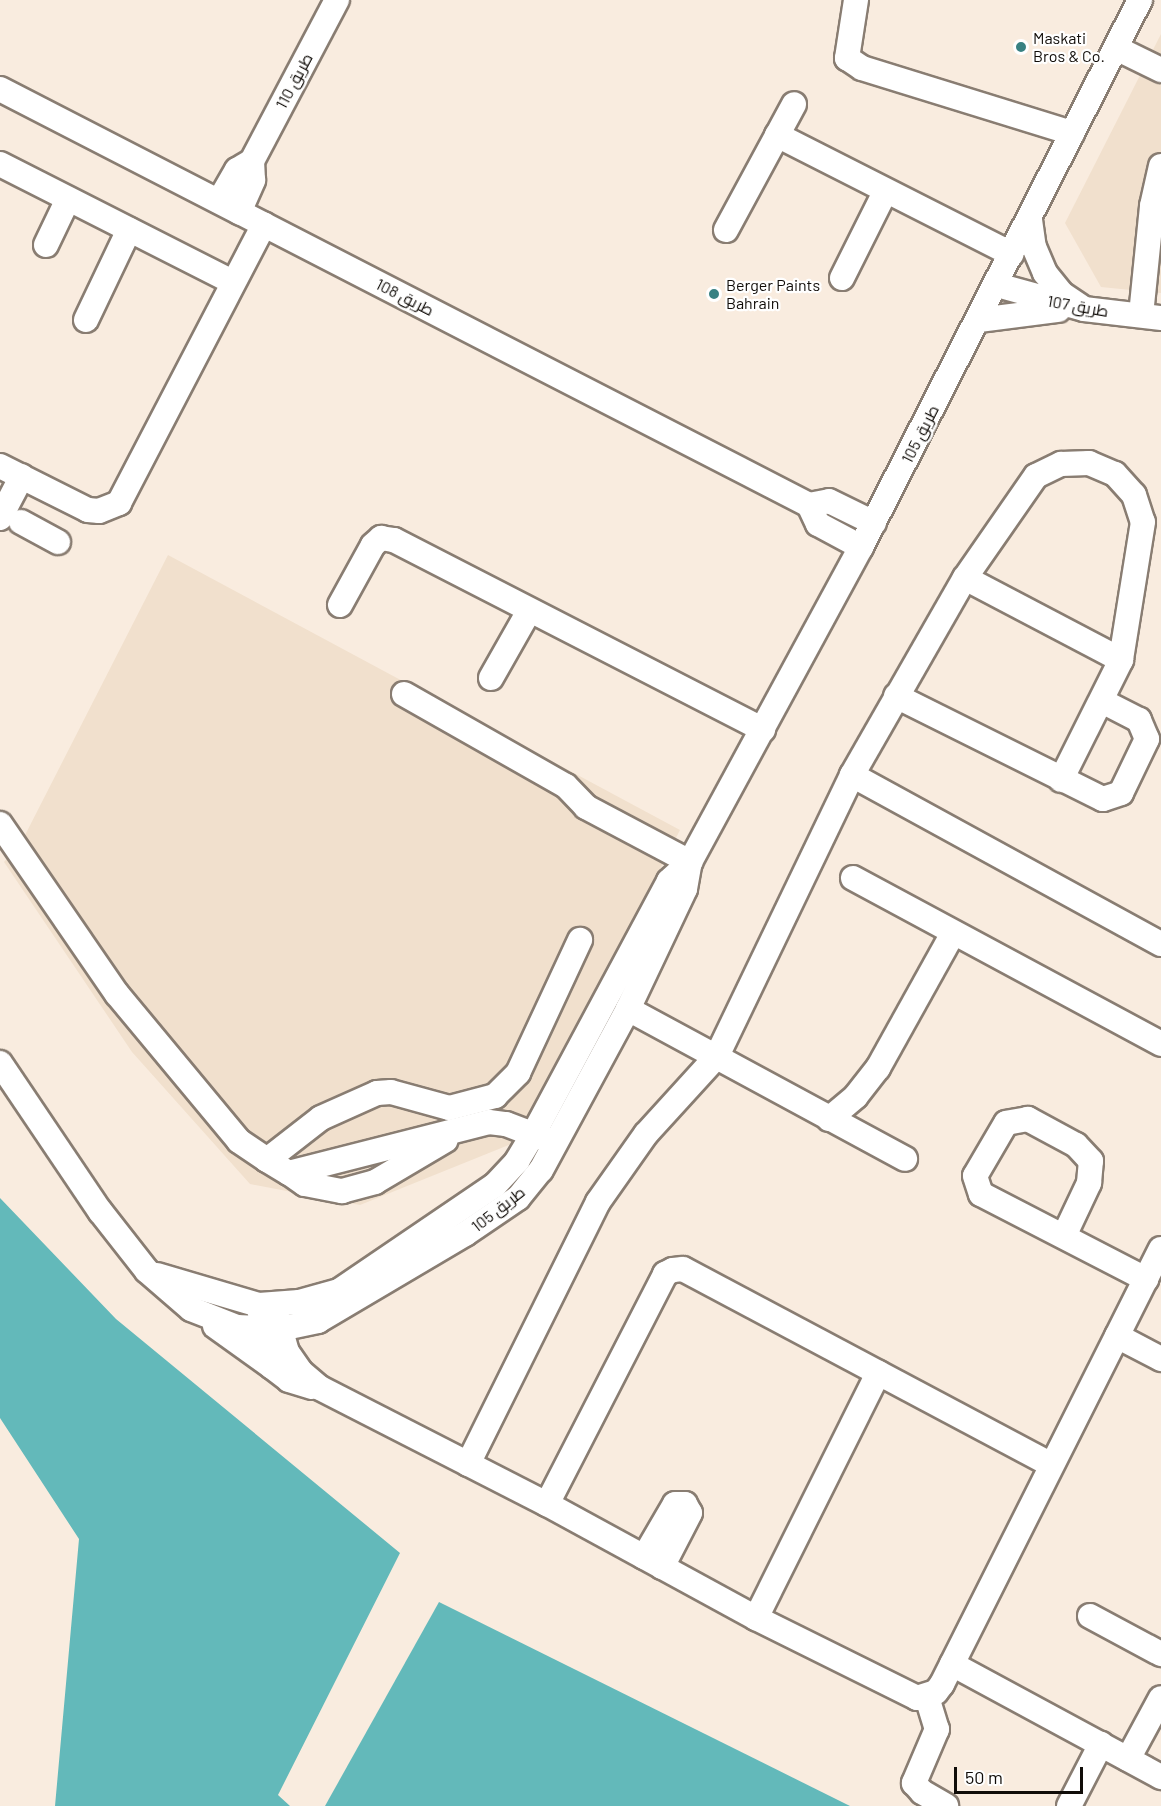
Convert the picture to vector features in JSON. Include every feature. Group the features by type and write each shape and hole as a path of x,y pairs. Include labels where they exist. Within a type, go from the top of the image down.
{"street":[{"name":"طريق 110","path":"229,206 237,170 252,161 337,0"},
{"path":"856,0 847,58 862,68 1072,133"},
{"name":"طريق 105","path":"147,1271 269,1317 318,1321 465,1234 518,1198 556,1144 669,880 690,862 861,547 997,285 1140,0"},
{"path":"1116,48 1161,70"},
{"name":"طريق 108","path":"0,89 809,505 818,524 861,547"},
{"path":"726,230 794,104"},
{"path":"777,135 885,192 1012,254"},
{"path":"0,164 233,282"},
{"path":"1151,316 1152,206 1161,166"},
{"path":"842,278 885,192"},
{"path":"46,245 68,199"},
{"path":"1030,220 1034,247 1045,273 1062,294 1084,309"},
{"path":"0,466 88,510 99,511 119,503 264,224"},
{"path":"86,320 129,230"},
{"name":"طريق 107","path":"997,285 1084,309 1151,316"},
{"path":"979,320 1084,309"},
{"path":"468,1464 608,1186 646,1134 717,1056 852,775 965,578 1036,476 1061,464 1089,463 1116,474 1134,495 1143,522 1121,660 1061,780"},
{"path":"19,523 22,477"},
{"path":"19,523 52,494"},
{"name":"طريق 108","path":"809,505 829,501 873,523"},
{"path":"19,523 58,542"},
{"path":"340,605 373,545 381,538 394,540 763,730"},
{"path":"965,578 1121,660"},
{"path":"491,678 529,611"},
{"path":"404,693 566,786 586,807 690,862"},
{"path":"896,696 1103,800 1121,793 1147,739 1145,728 1139,720 1102,701"},
{"path":"852,775 1161,944"},
{"path":"0,824 117,994 239,1141 267,1160 305,1184 324,1190 342,1191 370,1185 468,1126"},
{"name":"طريق 105","path":"0,1063 86,1192 147,1271 191,1309 237,1327 339,1291 425,1235 495,1185 518,1161 534,1133 606,1027 628,1009 686,889 690,862"},
{"path":"853,878 1161,1044"},
{"path":"835,1123 884,1058 953,933"},
{"path":"267,1160 321,1118 377,1092 392,1092 449,1108 495,1096 518,1073 580,940"},
{"path":"628,1009 905,1159"},
{"path":"1064,1236 1089,1183 1091,1161 1076,1144 1028,1119 1006,1123 980,1166 976,1185 981,1194 1146,1279"},
{"path":"289,1173 468,1126 506,1124 534,1133 556,1144"},
{"path":"191,1309 289,1380 320,1388 547,1504 756,1618 907,1694 927,1697 936,1692 952,1664 1161,1249"},
{"path":"547,1504 666,1274 683,1269 1051,1465"},
{"path":"269,1317 293,1363 320,1388"},
{"path":"269,1317 272,1367"},
{"path":"1117,1336 1161,1359"},
{"path":"756,1618 878,1373"},
{"path":"1090,1616 1161,1654"},
{"path":"952,1664 1161,1777"},
{"path":"927,1697 937,1729 914,1783 922,1792 946,1806"},
{"path":"1128,1759 1161,1698"},
{"path":"1069,1806 1101,1744"}],"shaded area":[{"path":"1161,34 1161,293 1101,287 1065,223"},
{"path":"168,555 680,830 521,1140 360,1205 250,1184 132,1052 4,862 21,843"}],"water":[{"path":"0,1198 116,1319 400,1553 278,1795 290,1806 55,1806 79,1539 0,1418"},
{"path":"439,1602 850,1806 325,1806"}],"place":[{"name":"Maskati Bros & Co.","path":"1021,47"},
{"name":"Berger Paints Bahrain","path":"714,294"}]}
